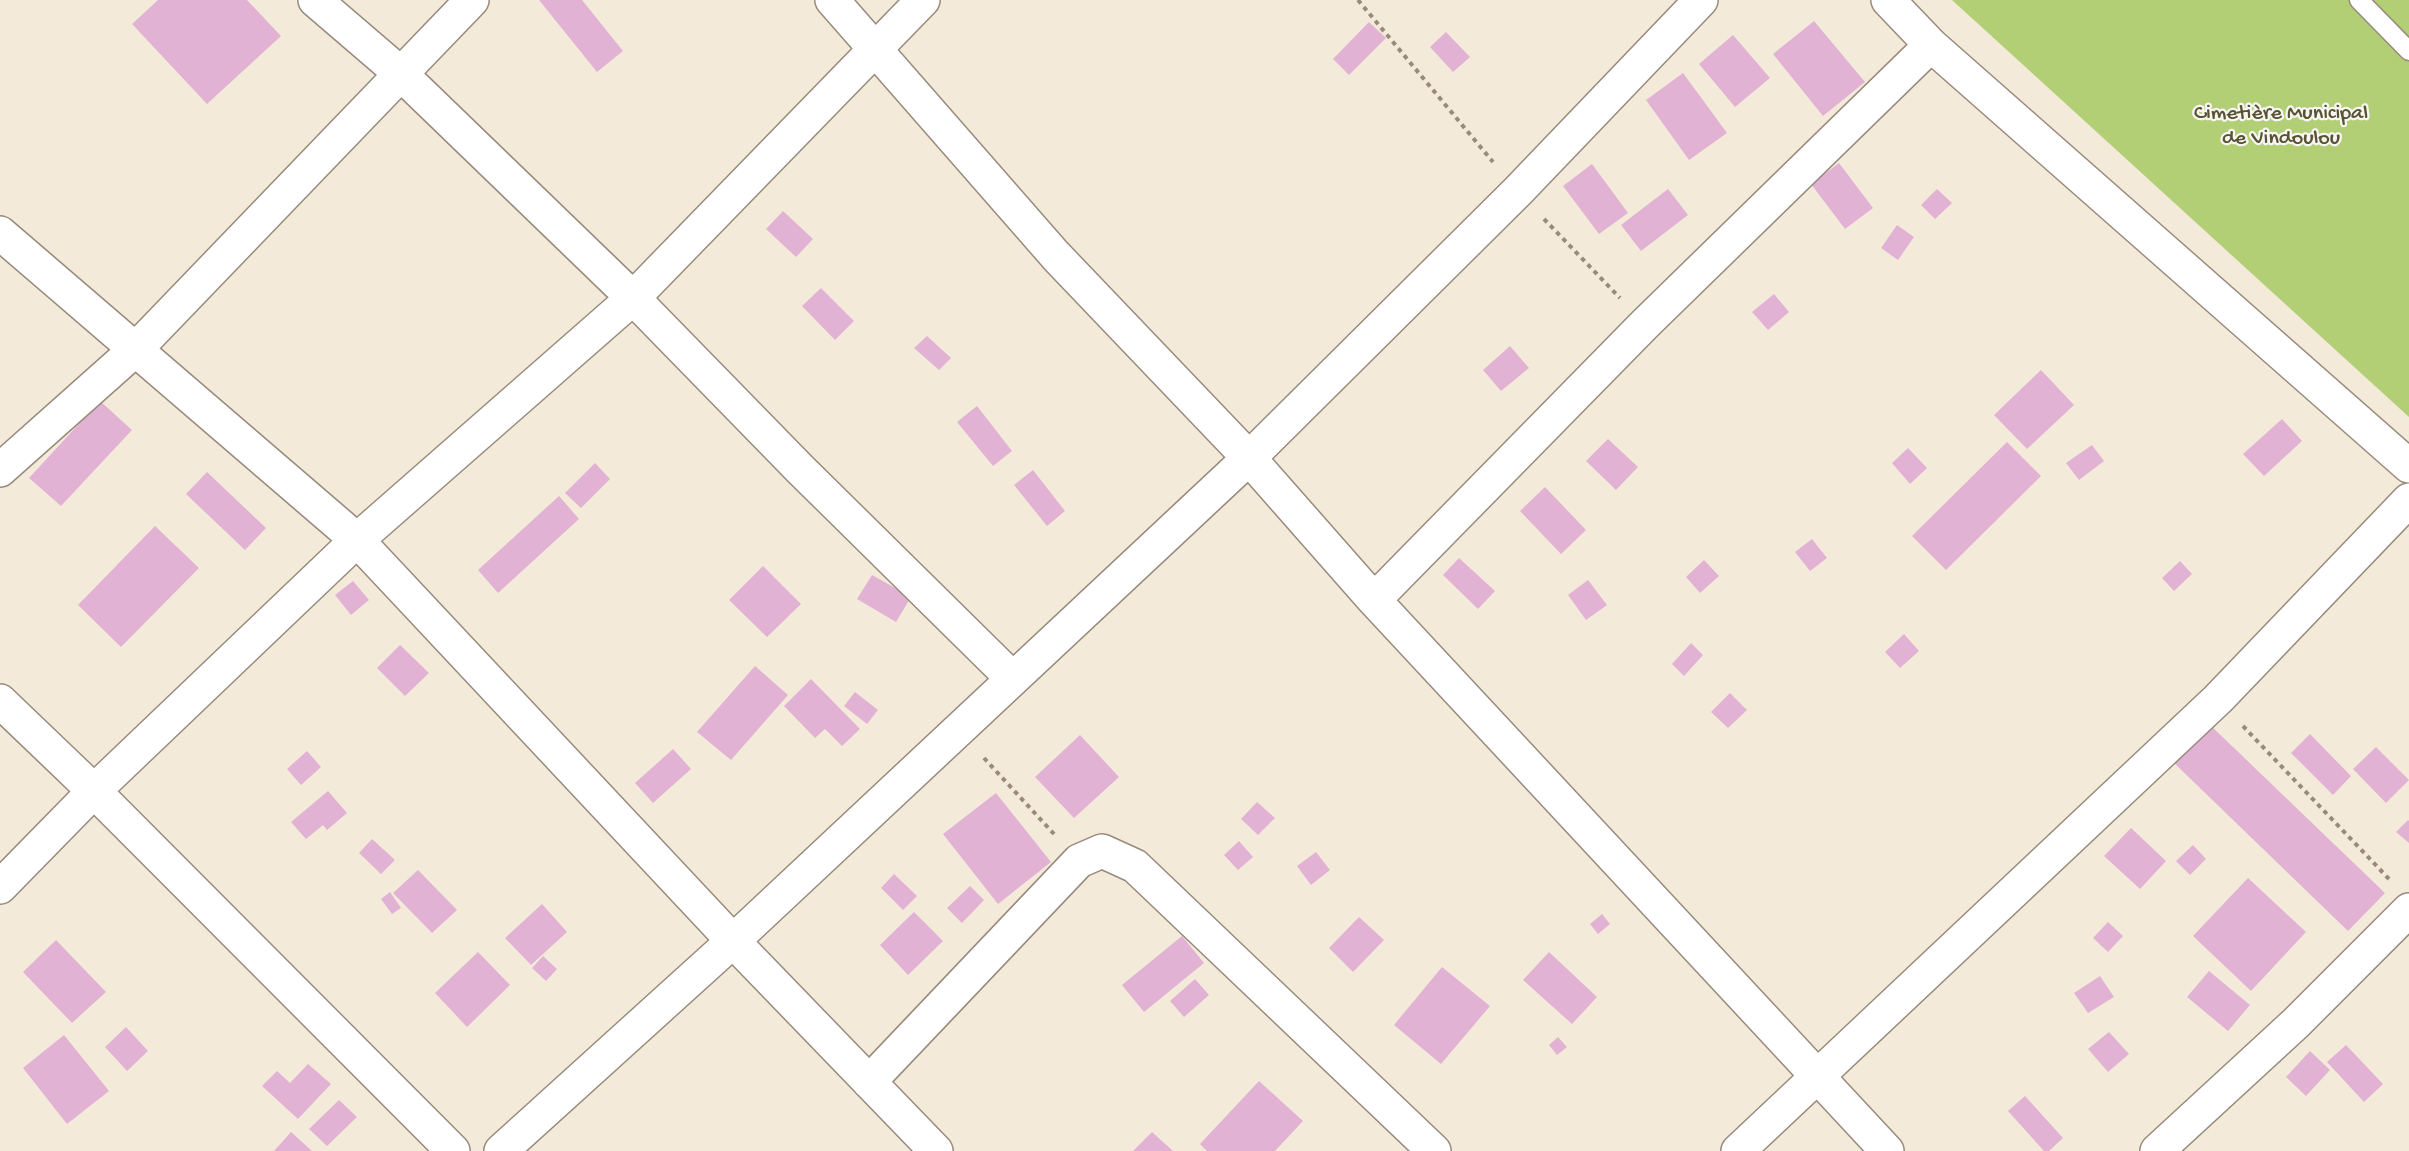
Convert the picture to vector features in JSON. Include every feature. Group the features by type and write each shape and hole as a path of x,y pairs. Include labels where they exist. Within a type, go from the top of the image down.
{"street":[{"path":"315,0 400,74 633,298 800,469 1012,678"},
{"path":"0,470 136,349 472,0"},
{"path":"832,0 1056,256 1249,458 1374,600 1816,1078 1887,1151"},
{"path":"0,886 94,791 357,540 633,298 924,0"},
{"path":"501,1151 733,941 1249,458 1518,191 1701,0"},
{"path":"1888,0 1931,45 2409,466"},
{"path":"1374,600 1645,324 1931,45"},
{"path":"0,232 357,540 733,941 936,1151"},
{"path":"1751,1146 1816,1078 2218,699 2409,500"},
{"path":"0,701 94,791 453,1151"},
{"path":"869,1082 1079,861 1102,851 1135,866 1434,1151"},
{"path":"2157,1151 2296,1023 2401,897"}],"lane":[{"path":"2359,0 2409,51"}],"path":[{"path":"2218,699 2401,897"},
{"path":"958,730 1079,861"}],"green space":[{"name":"Cimetière Municipal de Vindoulou","path":"1952,0 2409,0 2409,417"}],"building":[{"path":"158,0 247,0 281,36 207,104 132,24"},
{"path":"539,0 582,0 623,51 597,72"},
{"path":"1814,21 1865,82 1823,116 1773,54"},
{"path":"1369,22 1386,38 1349,75 1333,59"},
{"path":"1446,32 1470,57 1453,72 1430,47"},
{"path":"1733,35 1770,78 1735,107 1699,64"},
{"path":"1683,73 1727,133 1689,160 1646,100"},
{"path":"1839,163 1873,208 1845,229 1811,184"},
{"path":"1592,164 1628,213 1599,234 1563,186"},
{"path":"1668,189 1688,215 1641,251 1621,225"},
{"path":"1937,189 1952,203 1935,219 1921,205"},
{"path":"783,211 813,239 796,257 766,229"},
{"path":"1897,225 1914,237 1898,260 1881,248"},
{"path":"821,288 854,321 835,340 802,306"},
{"path":"1774,294 1789,312 1768,330 1752,312"},
{"path":"927,336 951,358 939,370 914,348"},
{"path":"1510,346 1529,368 1501,391 1483,370"},
{"path":"2041,370 2074,405 2027,449 1994,415"},
{"path":"100,401 132,430 61,506 29,478"},
{"path":"977,406 1012,451 993,466 957,422"},
{"path":"2282,419 2302,441 2264,476 2243,454"},
{"path":"1608,439 1638,467 1616,490 1586,461"},
{"path":"2007,442 2041,476 1946,570 1912,536"},
{"path":"2092,445 2104,461 2079,480 2066,463"},
{"path":"1908,448 1927,468 1910,484 1892,463"},
{"path":"595,463 610,479 581,508 565,493"},
{"path":"1033,470 1065,511 1047,526 1014,485"},
{"path":"207,472 266,528 245,550 186,494"},
{"path":"1545,487 1586,530 1561,554 1520,511"},
{"path":"559,496 579,519 498,593 478,570"},
{"path":"155,526 199,568 121,647 78,605"},
{"path":"1812,539 1827,558 1810,571 1795,552"},
{"path":"1459,558 1495,591 1478,609 1443,575"},
{"path":"1704,560 1719,576 1700,593 1686,577"},
{"path":"2180,561 2192,574 2174,591 2162,578"},
{"path":"763,566 801,604 767,637 729,600"},
{"path":"872,575 911,597 896,622 857,599"},
{"path":"1588,580 1607,605 1586,620 1568,595"},
{"path":"353,581 369,600 351,615 335,595"},
{"path":"1904,634 1919,651 1900,668 1885,652"},
{"path":"1691,643 1703,655 1684,676 1672,664"},
{"path":"400,645 429,673 405,696 377,668"},
{"path":"755,666 788,695 731,760 697,732"},
{"path":"811,679 860,729 842,746 825,729 815,738 784,706"},
{"path":"855,692 878,710 867,724 844,706"},
{"path":"1730,693 1747,710 1728,728 1711,712"},
{"path":"2208,723 2385,893 2348,931 2172,761"},
{"path":"2310,734 2351,776 2333,795 2291,753"},
{"path":"1080,735 1119,777 1074,818 1035,777"},
{"path":"2376,747 2409,780 2386,803 2353,769"},
{"path":"673,749 691,769 653,803 635,783"},
{"path":"307,751 321,767 301,785 287,769"},
{"path":"328,791 347,813 327,830 323,825 306,839 291,822"},
{"path":"996,793 1051,862 998,904 943,834"},
{"path":"1257,802 1275,818 1258,835 1241,819"},
{"path":"2409,821 2409,843 2396,832"},
{"path":"2131,828 2166,861 2140,889 2104,856"},
{"path":"372,839 395,860 381,874 359,853"},
{"path":"1239,841 1253,857 1238,870 1224,855"},
{"path":"2193,845 2206,859 2190,875 2176,861"},
{"path":"1316,852 1330,870 1311,885 1297,866"},
{"path":"418,870 457,910 432,933 393,893"},
{"path":"894,874 917,896 903,910 881,888"},
{"path":"2248,878 2306,932 2251,991 2193,936"},
{"path":"970,886 984,900 962,923 947,908"},
{"path":"390,892 401,908 392,914 381,899"},
{"path":"542,904 567,932 531,965 505,938"},
{"path":"914,912 943,941 908,975 880,945"},
{"path":"1602,914 1610,924 1598,934 1590,924"},
{"path":"1359,917 1384,940 1353,972 1329,948"},
{"path":"2108,922 2123,936 2108,952 2093,938"},
{"path":"1182,936 1204,963 1144,1012 1122,985"},
{"path":"56,940 106,992 72,1023 23,972"},
{"path":"478,952 510,985 467,1027 435,993"},
{"path":"1549,952 1597,997 1572,1024 1523,980"},
{"path":"543,956 557,969 546,981 532,968"},
{"path":"1442,967 1490,1006 1441,1064 1394,1025"},
{"path":"2209,971 2250,1005 2228,1031 2187,997"},
{"path":"2100,976 2114,997 2088,1013 2074,993"},
{"path":"1195,979 1209,995 1184,1017 1170,1001"},
{"path":"126,1027 148,1051 127,1071 105,1047"},
{"path":"2109,1032 2129,1054 2108,1072 2088,1049"},
{"path":"64,1035 109,1091 67,1124 23,1068"},
{"path":"1558,1037 1567,1047 1557,1055 1549,1045"},
{"path":"2346,1045 2383,1084 2364,1102 2327,1062"},
{"path":"2310,1051 2330,1070 2306,1096 2286,1077"},
{"path":"308,1064 331,1084 298,1119 262,1086 277,1071 290,1083"},
{"path":"1259,1081 1303,1121 1275,1151 1207,1151 1200,1144"},
{"path":"2025,1096 2063,1138 2049,1151 2044,1151 2008,1111"},
{"path":"339,1100 357,1117 327,1146 309,1129"},
{"path":"291,1132 312,1151 274,1151"},
{"path":"1152,1132 1173,1151 1133,1151"}]}
